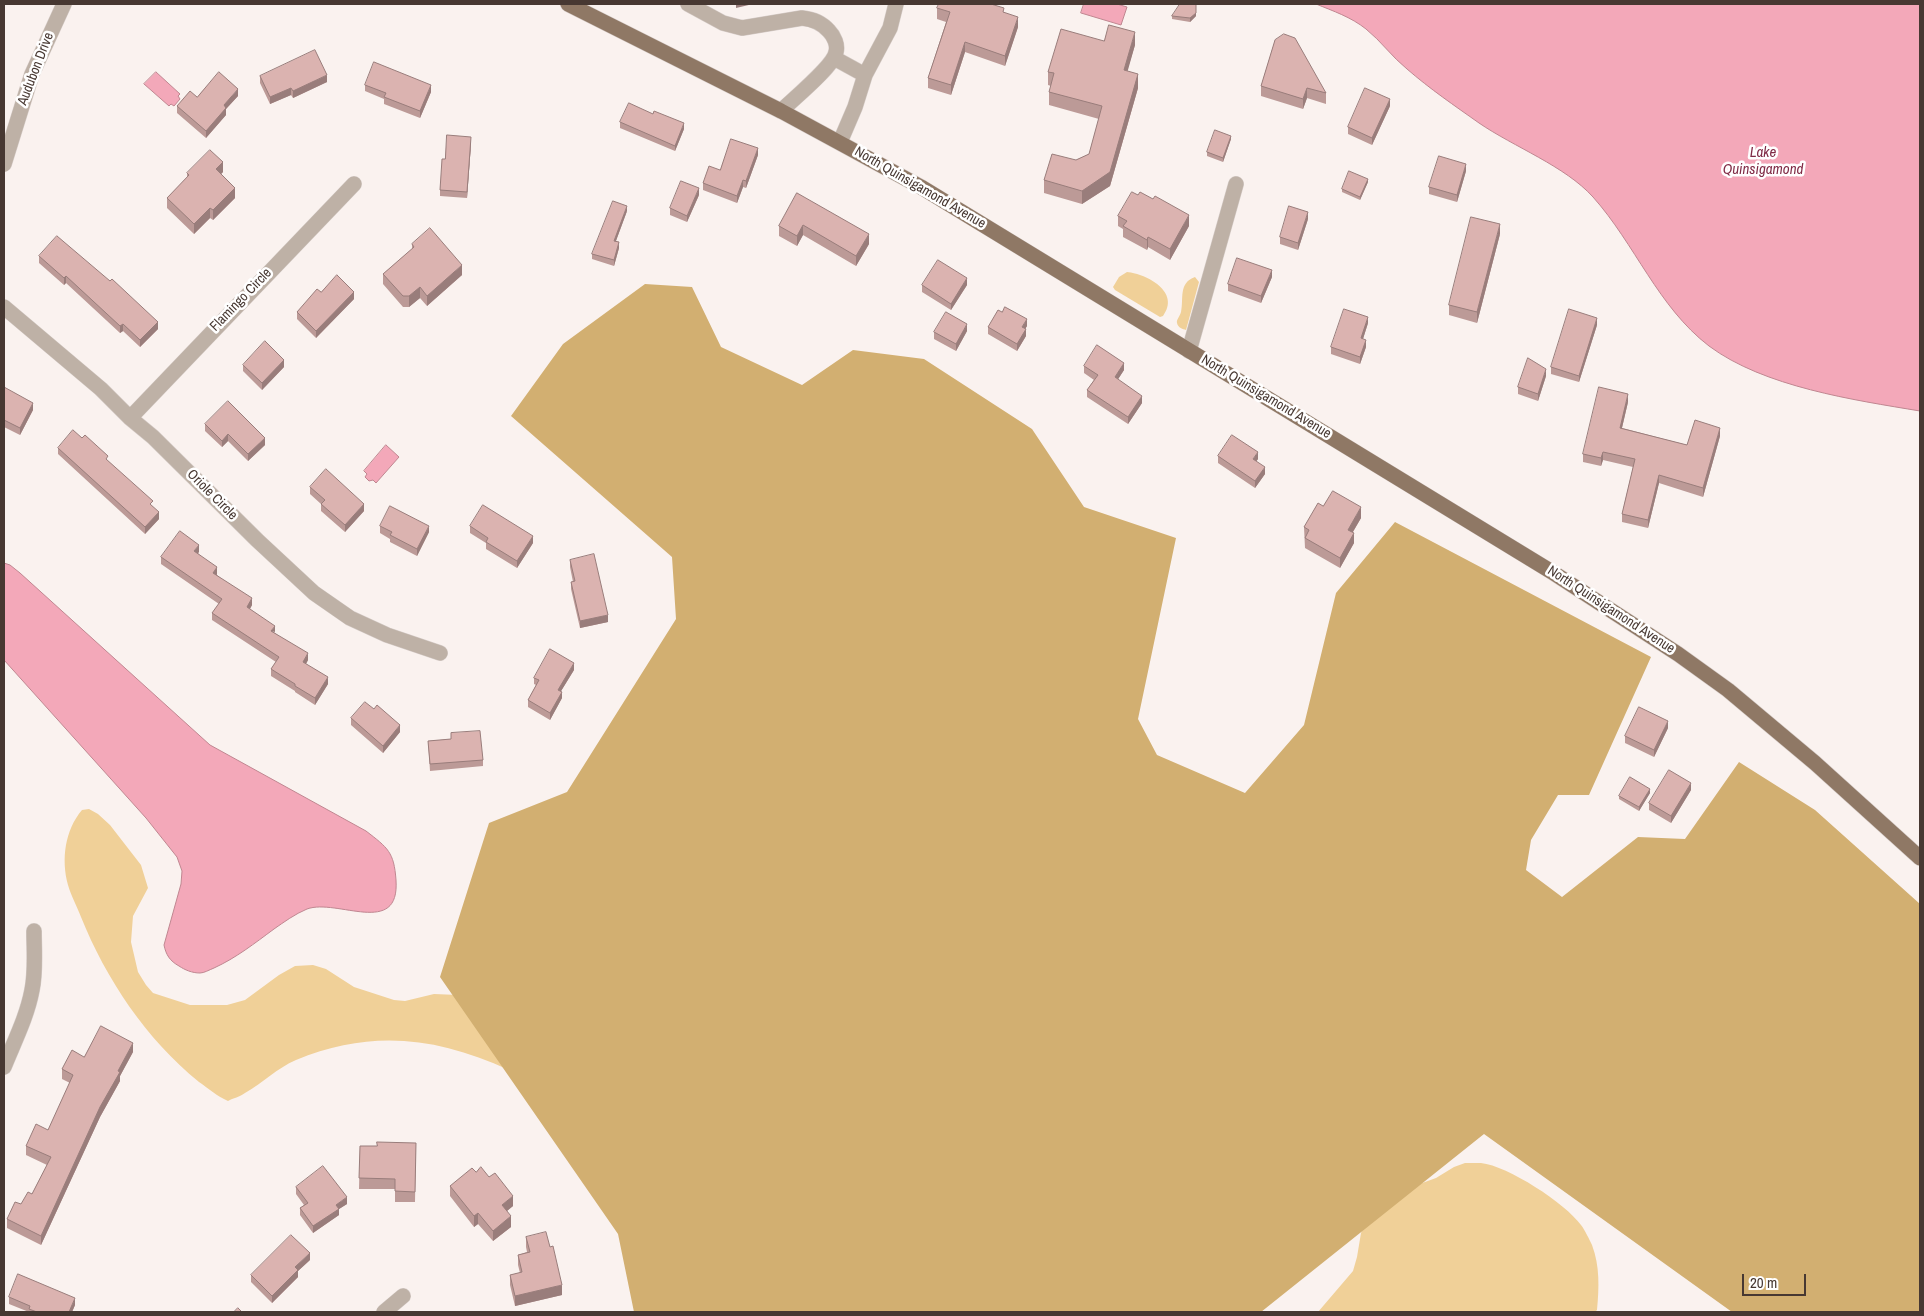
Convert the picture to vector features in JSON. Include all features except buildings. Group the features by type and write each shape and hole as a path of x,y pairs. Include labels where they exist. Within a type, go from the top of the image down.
{"main road":[{"name":"North Quinsigamond Avenue","path":"568,4 840,142 980,222 1539,563 1697,667 1795,745 1920,858"}],"street":[{"name":"Audubon Drive","path":"4,164 32,74 64,4"},
{"path":"688,4 723,23 742,28 802,18 811,19 832,34 836,46 834,58 826,68 780,111"},
{"path":"840,142 855,107 865,75 890,28 896,4"},
{"path":"834,58 865,75"},
{"name":"Flamingo Circle","path":"130,418 354,184"},
{"path":"1189,351 1236,184"},
{"name":"Oriole Circle","path":"4,307 101,389 130,418 154,437 257,540 320,598 350,618 387,635 440,653"},
{"path":"4,1067 24,1018 32,989 35,960 34,932"},
{"path":"384,1312 403,1296"}],"shaded area":[{"path":"1127,272 1152,280 1165,292 1168,299 1163,316 1160,317 1115,290 1113,287 1119,277"},
{"path":"1195,277 1199,282 1186,330 1179,327 1177,322 1181,312 1184,287 1186,283"},
{"path":"645,284 692,287 721,347 802,385 853,350 924,359 1032,429 1084,507 1176,538 1138,719 1157,755 1245,793 1304,725 1336,593 1395,522 1651,657 1589,795 1558,795 1531,840 1526,870 1562,897 1638,837 1685,839 1739,762 1815,810 1920,904 1920,1312 1732,1312 1484,1134 1261,1312 634,1312 618,1234 440,977 489,823 567,792 676,619 672,557 511,416 563,344"},
{"path":"89,809 110,825 141,865 148,888 133,916 131,942 138,972 153,993 190,1005 227,1005 245,1000 279,975 295,966 313,965 326,969 354,987 394,1000 405,1001 434,994 458,995 509,1070 456,1050 430,1044 404,1041 377,1041 324,1050 283,1067 241,1096 228,1101 220,1097 180,1065 145,1027 115,985 91,940 69,889 65,865 66,845 72,826 82,810"},
{"path":"1465,1163 1481,1163 1506,1171 1535,1187 1573,1216 1584,1229 1595,1253 1598,1277 1597,1310 1595,1312 1318,1312 1353,1271 1361,1233 1376,1203 1392,1194 1436,1178 1454,1167"}],"water":[{"path":"1084,4 1117,4 1127,7 1121,25 1081,13"},
{"name":"Lake Quinsigamond","path":"1316,4 1920,4 1920,411 1810,390 1783,382 1731,360 1709,346 1675,313 1608,215 1581,186 1554,166 1479,123 1443,97 1402,64 1366,29 1342,15"},
{"path":"156,72 180,94 178,96 180,99 174,106 171,104 169,106 144,84"},
{"path":"386,445 399,457 376,483 373,480 369,481 365,477 367,474 364,471"},
{"path":"4,563 20,573 210,745 366,831 380,842 388,851 394,863 395,871 395,897 388,907 378,912 320,907 307,909 286,921 238,955 207,971 200,973 191,972 173,962 167,955 164,945 181,884 182,871 177,857 146,818 4,660"}]}
